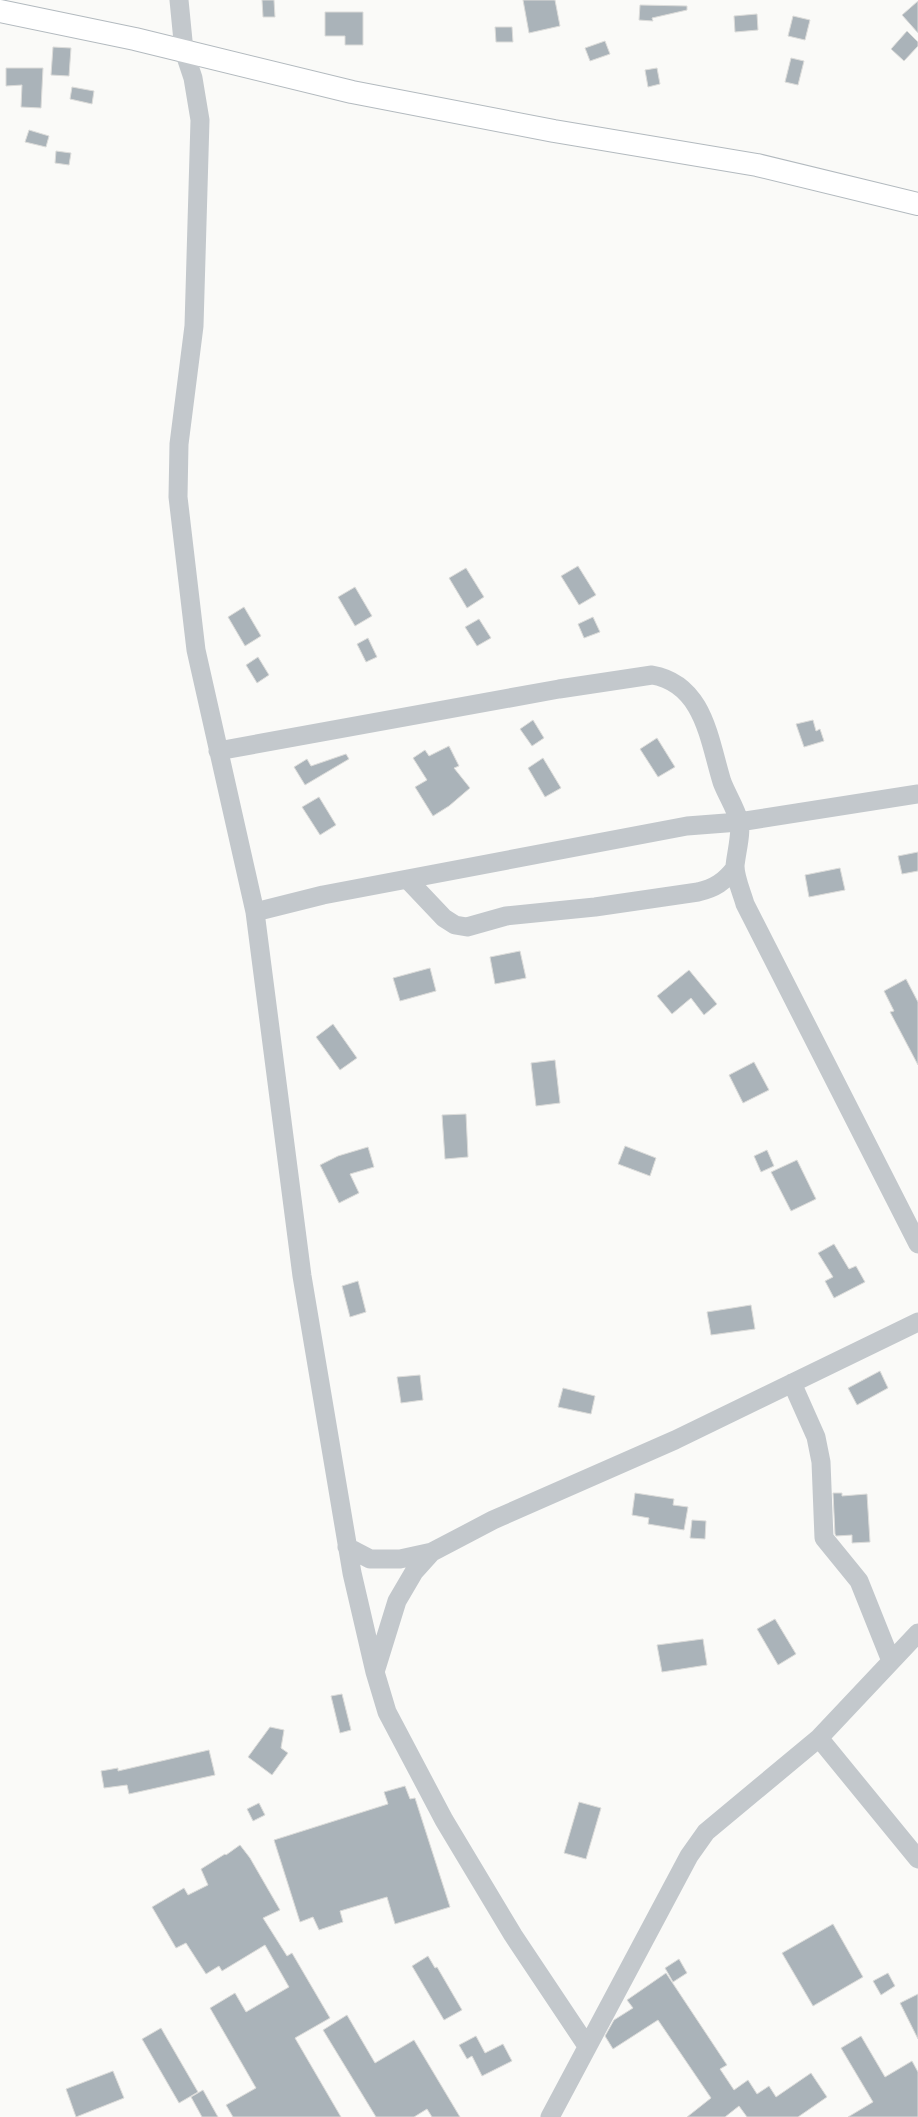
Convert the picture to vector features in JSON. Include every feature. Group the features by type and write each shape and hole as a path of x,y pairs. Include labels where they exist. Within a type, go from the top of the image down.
{"street":[{"path":"179,0 184,51 193,78 200,120 194,326 179,444 178,497 196,650 255,912 302,1276 347,1547 375,1672 388,1712 444,1820 514,1935 587,2046"},
{"path":"0,11 184,51 352,92 554,130 757,165 918,204"},
{"path":"218,751 559,689 652,675 666,678 681,687 693,700 704,722 723,783 739,822 735,868 745,904 918,1244"},
{"path":"255,912 323,895 687,826 739,822 918,794"},
{"path":"407,879 444,918 455,925 467,927 506,916 596,907 713,889 725,880 735,868"},
{"path":"713,889 745,904"},
{"path":"347,1547 370,1559 400,1559 432,1552 493,1520 675,1440 918,1322"},
{"path":"792,1383 808,1416 817,1443 821,1462 824,1538 859,1581 891,1661"},
{"path":"375,1672 396,1601 414,1572 432,1552"},
{"path":"550,2117 689,1856 706,1832 819,1738 918,1633"},
{"path":"819,1738 918,1859"}],"building":[{"path":"262,0 274,0 275,17 263,17"},
{"path":"523,0 555,0 560,26 529,33"},
{"path":"918,1 918,33 902,15"},
{"path":"640,5 687,6 687,10 652,18 653,21 639,20"},
{"path":"325,12 363,12 363,45 345,45 345,36 325,36"},
{"path":"757,14 758,30 735,32 734,16"},
{"path":"793,16 810,20 805,40 788,36"},
{"path":"495,27 512,27 513,42 496,42"},
{"path":"907,31 918,42 918,46 904,61 891,49"},
{"path":"605,41 610,54 590,61 585,48"},
{"path":"53,47 71,48 69,76 51,75"},
{"path":"791,58 804,61 798,85 785,82"},
{"path":"6,68 43,68 41,108 21,107 22,85 6,86"},
{"path":"657,68 660,84 648,87 645,70"},
{"path":"72,87 94,91 92,104 70,99"},
{"path":"29,130 49,136 46,147 25,142"},
{"path":"56,151 71,153 69,165 55,163"},
{"path":"578,566 596,595 579,605 561,576"},
{"path":"466,568 484,597 467,608 449,578"},
{"path":"355,587 372,616 355,626 338,597"},
{"path":"244,607 261,636 245,646 228,617"},
{"path":"593,617 600,632 584,638 578,624"},
{"path":"479,619 491,638 477,646 465,627"},
{"path":"368,638 377,657 366,662 357,644"},
{"path":"258,657 269,675 257,683 246,665"},
{"path":"533,720 544,738 532,746 520,729"},
{"path":"813,720 816,731 820,729 824,741 804,747 796,724"},
{"path":"657,738 675,767 658,777 640,749"},
{"path":"449,746 459,766 454,768 470,788 449,806 433,816 415,787 427,780 413,758 425,750 429,756"},
{"path":"346,754 349,759 305,785 294,767 307,759 311,766"},
{"path":"543,758 561,788 545,797 528,768"},
{"path":"319,797 336,825 320,835 302,807"},
{"path":"918,852 918,871 902,874 898,856"},
{"path":"840,868 845,890 809,897 805,875"},
{"path":"520,951 526,978 495,984 490,957"},
{"path":"430,968 436,991 400,1001 393,978"},
{"path":"689,970 717,1004 704,1015 691,998 672,1014 657,996"},
{"path":"906,979 918,1002 918,1065 890,1012 894,1011 884,991"},
{"path":"333,1024 357,1058 340,1070 316,1037"},
{"path":"555,1060 560,1103 536,1106 531,1063"},
{"path":"754,1062 769,1090 743,1103 729,1075"},
{"path":"466,1114 468,1157 445,1159 442,1115"},
{"path":"625,1146 656,1158 650,1176 618,1164"},
{"path":"368,1147 374,1167 350,1174 359,1193 339,1203 320,1165 338,1156"},
{"path":"767,1150 774,1166 761,1172 754,1156"},
{"path":"797,1160 816,1199 791,1211 771,1172"},
{"path":"834,1244 849,1269 856,1266 865,1282 834,1298 825,1281 833,1277 818,1253"},
{"path":"358,1281 366,1312 350,1317 342,1286"},
{"path":"751,1305 755,1329 711,1335 707,1312"},
{"path":"880,1371 888,1388 857,1405 848,1388"},
{"path":"420,1375 423,1400 401,1403 397,1377"},
{"path":"563,1388 595,1396 591,1414 558,1407"},
{"path":"635,1493 674,1499 673,1505 688,1507 684,1530 648,1524 649,1518 632,1515"},
{"path":"833,1493 842,1493 842,1496 867,1494 870,1542 852,1543 852,1535 836,1536"},
{"path":"692,1520 706,1521 705,1539 690,1538"},
{"path":"775,1619 796,1654 778,1665 757,1629"},
{"path":"703,1639 707,1665 662,1672 657,1645"},
{"path":"342,1694 351,1730 340,1733 331,1696"},
{"path":"270,1727 284,1730 281,1748 288,1753 272,1775 248,1757"},
{"path":"209,1750 215,1775 129,1794 127,1785 104,1788 101,1771 118,1768 118,1771"},
{"path":"405,1786 410,1799 415,1798 450,1907 395,1924 387,1897 340,1911 343,1922 319,1930 313,1917 300,1922 274,1840 388,1804 384,1792"},
{"path":"579,1802 601,1808 586,1859 564,1853"},
{"path":"259,1803 265,1815 253,1821 247,1809"},
{"path":"240,1845 250,1858 280,1910 263,1918 287,1956 292,1953 330,2018 295,2038 341,2117 233,2117 226,2105 256,2088 210,2008 235,1993 246,2012 289,1987 265,1945 222,1971 219,1966 206,1974 186,1943 176,1948 152,1907 184,1888 188,1895 208,1885 201,1869"},
{"path":"833,1924 863,1977 813,2006 782,1953"},
{"path":"428,1956 435,1968 437,1967 462,2010 444,2020 412,1966"},
{"path":"679,1959 687,1973 673,1982 665,1968"},
{"path":"666,1973 727,2065 720,2069 734,2090 748,2080 757,2094 769,2086 776,2097 811,2073 827,2097 798,2117 747,2117 739,2106 725,2117 687,2117 711,2098 658,2020 613,2049 605,2036 614,2020 633,2008 627,2000"},
{"path":"888,1973 895,1986 881,1995 873,1981"},
{"path":"918,1994 918,2039 900,2003"},
{"path":"347,2015 375,2063 414,2040 460,2117 432,2117 427,2109 414,2117 376,2117 323,2030"},
{"path":"161,2028 198,2092 179,2103 142,2039"},
{"path":"476,2036 485,2053 503,2044 512,2061 482,2076 472,2056 467,2059 459,2045"},
{"path":"861,2036 885,2077 912,2061 918,2072 918,2117 848,2117 873,2102 841,2048"},
{"path":"113,2071 124,2098 76,2117 66,2089"},
{"path":"203,2090 218,2117 202,2117 191,2097"}]}
